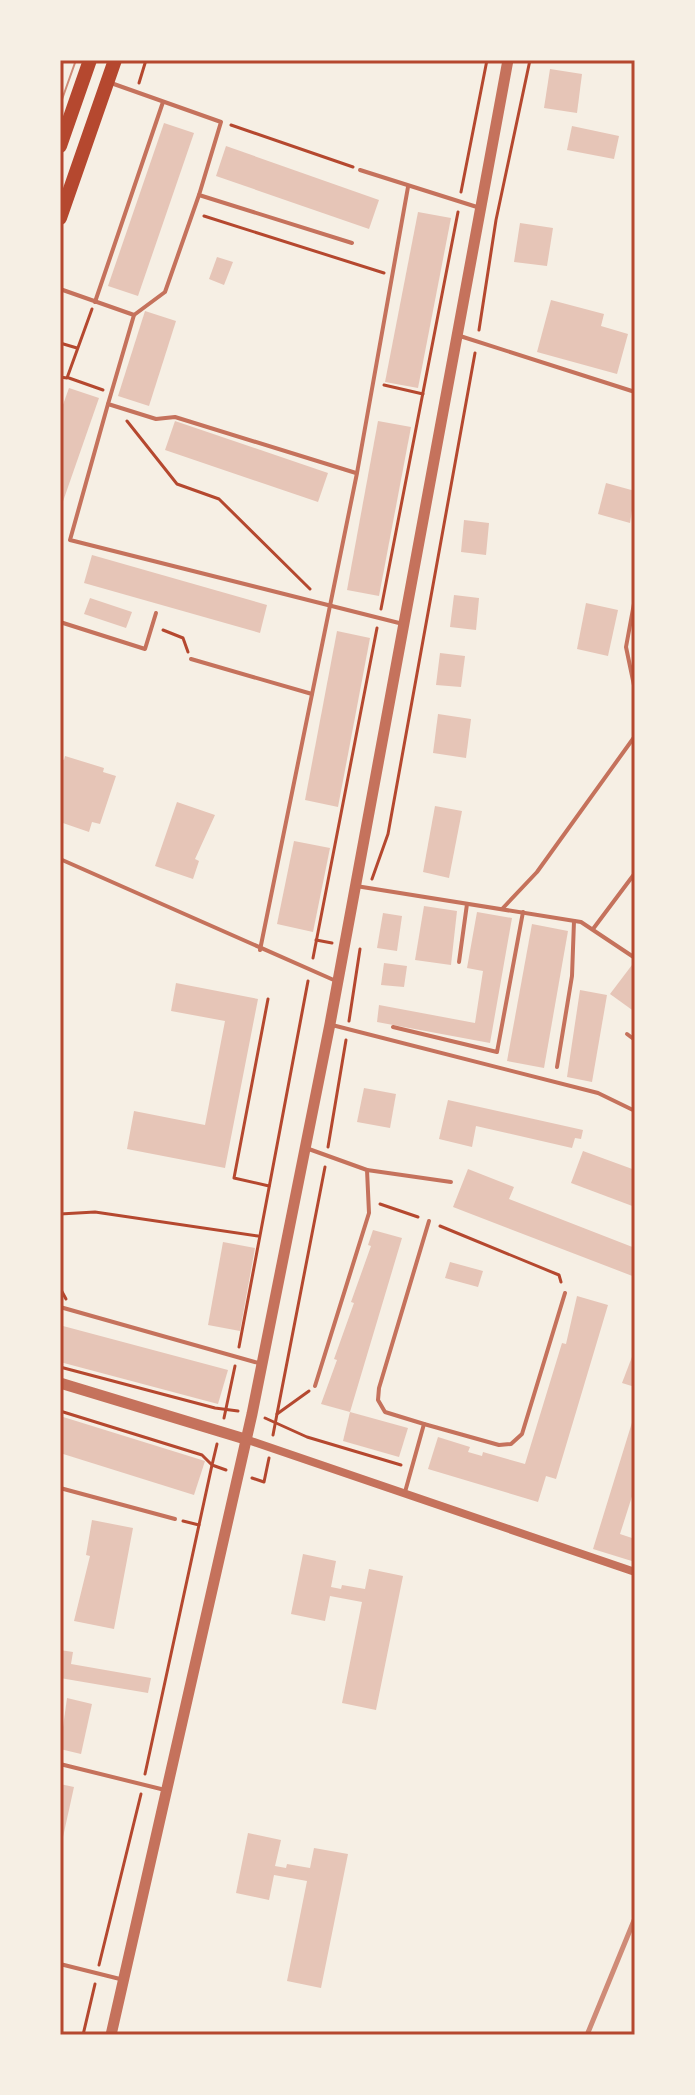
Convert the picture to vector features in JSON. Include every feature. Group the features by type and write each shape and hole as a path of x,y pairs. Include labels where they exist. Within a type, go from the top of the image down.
{"main road":[{"path":"60,218 115,60"},
{"path":"60,146 87,67"}],"street":[{"path":"111,2035 262,1364 330,1024 508,60"},
{"path":"60,1383 271,1447 635,1572"}],"lane":[{"path":"87,67 108,82 221,122 165,292 134,315 70,540 403,624"},
{"path":"95,302 163,102"},
{"path":"360,170 480,208"},
{"path":"260,950 357,473 408,187"},
{"path":"199,195 352,243"},
{"path":"60,289 134,315"},
{"path":"457,335 635,392"},
{"path":"108,404 156,419 175,417 357,473"},
{"path":"635,598 626,647 635,690"},
{"path":"60,622 145,649 156,613"},
{"path":"191,659 312,694"},
{"path":"502,909 537,872 635,736"},
{"path":"60,859 337,982"},
{"path":"593,929 635,873"},
{"path":"354,886 574,921 593,929 635,958"},
{"path":"459,962 467,904"},
{"path":"393,1027 497,1052 523,912"},
{"path":"557,1067 572,976 574,921"},
{"path":"330,1024 598,1093 635,1111"},
{"path":"627,1034 635,1040"},
{"path":"304,1147 367,1170 451,1182"},
{"path":"315,1386 369,1213 367,1170"},
{"path":"429,1221 378,1400 385,1412 499,1445 511,1444 522,1434 565,1293"},
{"path":"60,1307 262,1364"},
{"path":"405,1492 424,1424"},
{"path":"60,1488 175,1519"},
{"path":"60,1764 165,1790"},
{"path":"60,1964 122,1979"}],"path":[{"path":"136,92 146,60"},
{"path":"83,2035 143,1785 237,1357 487,60"},
{"path":"369,888 388,834 496,220 530,60"},
{"path":"221,122 360,170"},
{"path":"193,212 391,275"},
{"path":"67,378 95,302"},
{"path":"60,343 77,348"},
{"path":"60,377 111,393"},
{"path":"372,383 423,394"},
{"path":"115,406 177,484 219,499 329,607"},
{"path":"152,627 183,638 191,659"},
{"path":"60,1411 202,1455 212,1465 264,1482 327,1156 360,948"},
{"path":"268,999 234,1178 269,1186"},
{"path":"368,1200 429,1221 559,1275 565,1293"},
{"path":"60,1214 95,1212 260,1236"},
{"path":"60,1367 215,1408 226,1407"},
{"path":"277,1414 315,1386"},
{"path":"276,1422 307,1437 412,1469"},
{"path":"175,1519 199,1525"}],"building":[{"path":"550,69 582,74 577,113 544,108"},
{"path":"164,123 194,133 138,296 108,286"},
{"path":"572,126 619,136 614,159 567,150"},
{"path":"226,146 379,200 369,229 216,176"},
{"path":"418,212 451,218 418,388 385,382"},
{"path":"520,223 553,228 547,266 514,262"},
{"path":"217,257 233,262 224,285 209,279"},
{"path":"551,300 604,314 601,326 628,334 617,374 537,352"},
{"path":"145,311 176,321 149,406 118,396"},
{"path":"69,388 99,398 60,510 60,413"},
{"path":"175,421 328,473 318,502 165,450"},
{"path":"378,421 411,427 379,596 347,590"},
{"path":"606,483 635,491 630,523 598,514"},
{"path":"464,520 489,523 486,555 461,552"},
{"path":"92,555 267,605 260,633 84,583"},
{"path":"454,595 479,598 476,630 450,627"},
{"path":"90,598 132,612 126,628 84,614"},
{"path":"586,603 618,610 608,656 577,649"},
{"path":"337,631 370,638 338,807 305,800"},
{"path":"440,653 465,656 461,687 436,685"},
{"path":"438,714 471,719 466,758 433,753"},
{"path":"65,756 104,768 103,772 116,776 100,824 92,822 89,832 60,822 60,758 64,760"},
{"path":"177,802 215,815 195,859 199,861 193,879 155,866"},
{"path":"435,806 462,811 449,878 423,872"},
{"path":"294,841 330,848 313,932 277,924"},
{"path":"424,906 457,911 451,965 415,960"},
{"path":"477,912 512,918 490,1043 377,1022 379,1005 475,1023 483,971 467,968"},
{"path":"383,913 402,916 397,951 377,948"},
{"path":"532,924 568,931 544,1068 507,1061"},
{"path":"635,961 635,1012 610,994"},
{"path":"384,963 407,966 404,987 381,985"},
{"path":"176,983 258,999 225,1168 127,1149 134,1111 205,1125 225,1021 171,1011"},
{"path":"580,990 607,995 592,1082 567,1077"},
{"path":"364,1088 396,1094 390,1128 357,1122"},
{"path":"448,1100 583,1130 581,1139 575,1138 572,1148 476,1126 472,1147 439,1139"},
{"path":"583,1151 635,1170 635,1207 571,1183"},
{"path":"468,1169 514,1187 509,1199 635,1248 635,1277 453,1207"},
{"path":"373,1230 402,1238 350,1412 321,1404 337,1360 334,1359 354,1303 351,1302 371,1246 368,1245"},
{"path":"223,1242 255,1248 240,1331 208,1325"},
{"path":"450,1262 483,1271 478,1287 445,1278"},
{"path":"577,1296 608,1305 556,1479 546,1476 538,1502 428,1469 438,1437 470,1447 468,1452 482,1456 483,1452 525,1464 562,1343 566,1344"},
{"path":"63,1326 228,1370 218,1404 60,1362"},
{"path":"635,1349 635,1387 622,1383"},
{"path":"350,1412 408,1428 399,1457 343,1441"},
{"path":"60,1416 205,1461 194,1495 60,1453"},
{"path":"634,1416 635,1487 620,1534 635,1539 635,1562 593,1549"},
{"path":"92,1520 133,1528 114,1629 74,1621 90,1556 86,1555"},
{"path":"303,1554 336,1561 331,1587 341,1589 342,1585 365,1589 369,1569 403,1576 376,1710 342,1703 362,1602 330,1596 325,1621 291,1614"},
{"path":"60,1650 73,1652 71,1664 151,1678 148,1693 60,1678"},
{"path":"67,1698 92,1704 81,1754 60,1749"},
{"path":"60,1784 74,1787 63,1837 60,1837"},
{"path":"248,1833 281,1840 275,1866 286,1868 287,1864 310,1868 314,1848 348,1854 321,1988 287,1981 307,1881 274,1875 269,1900 236,1893"}],"tram line":[{"path":"60,64 61,60"},
{"path":"60,105 76,60"}],"railway":[{"path":"587,2035 635,1918"}]}
